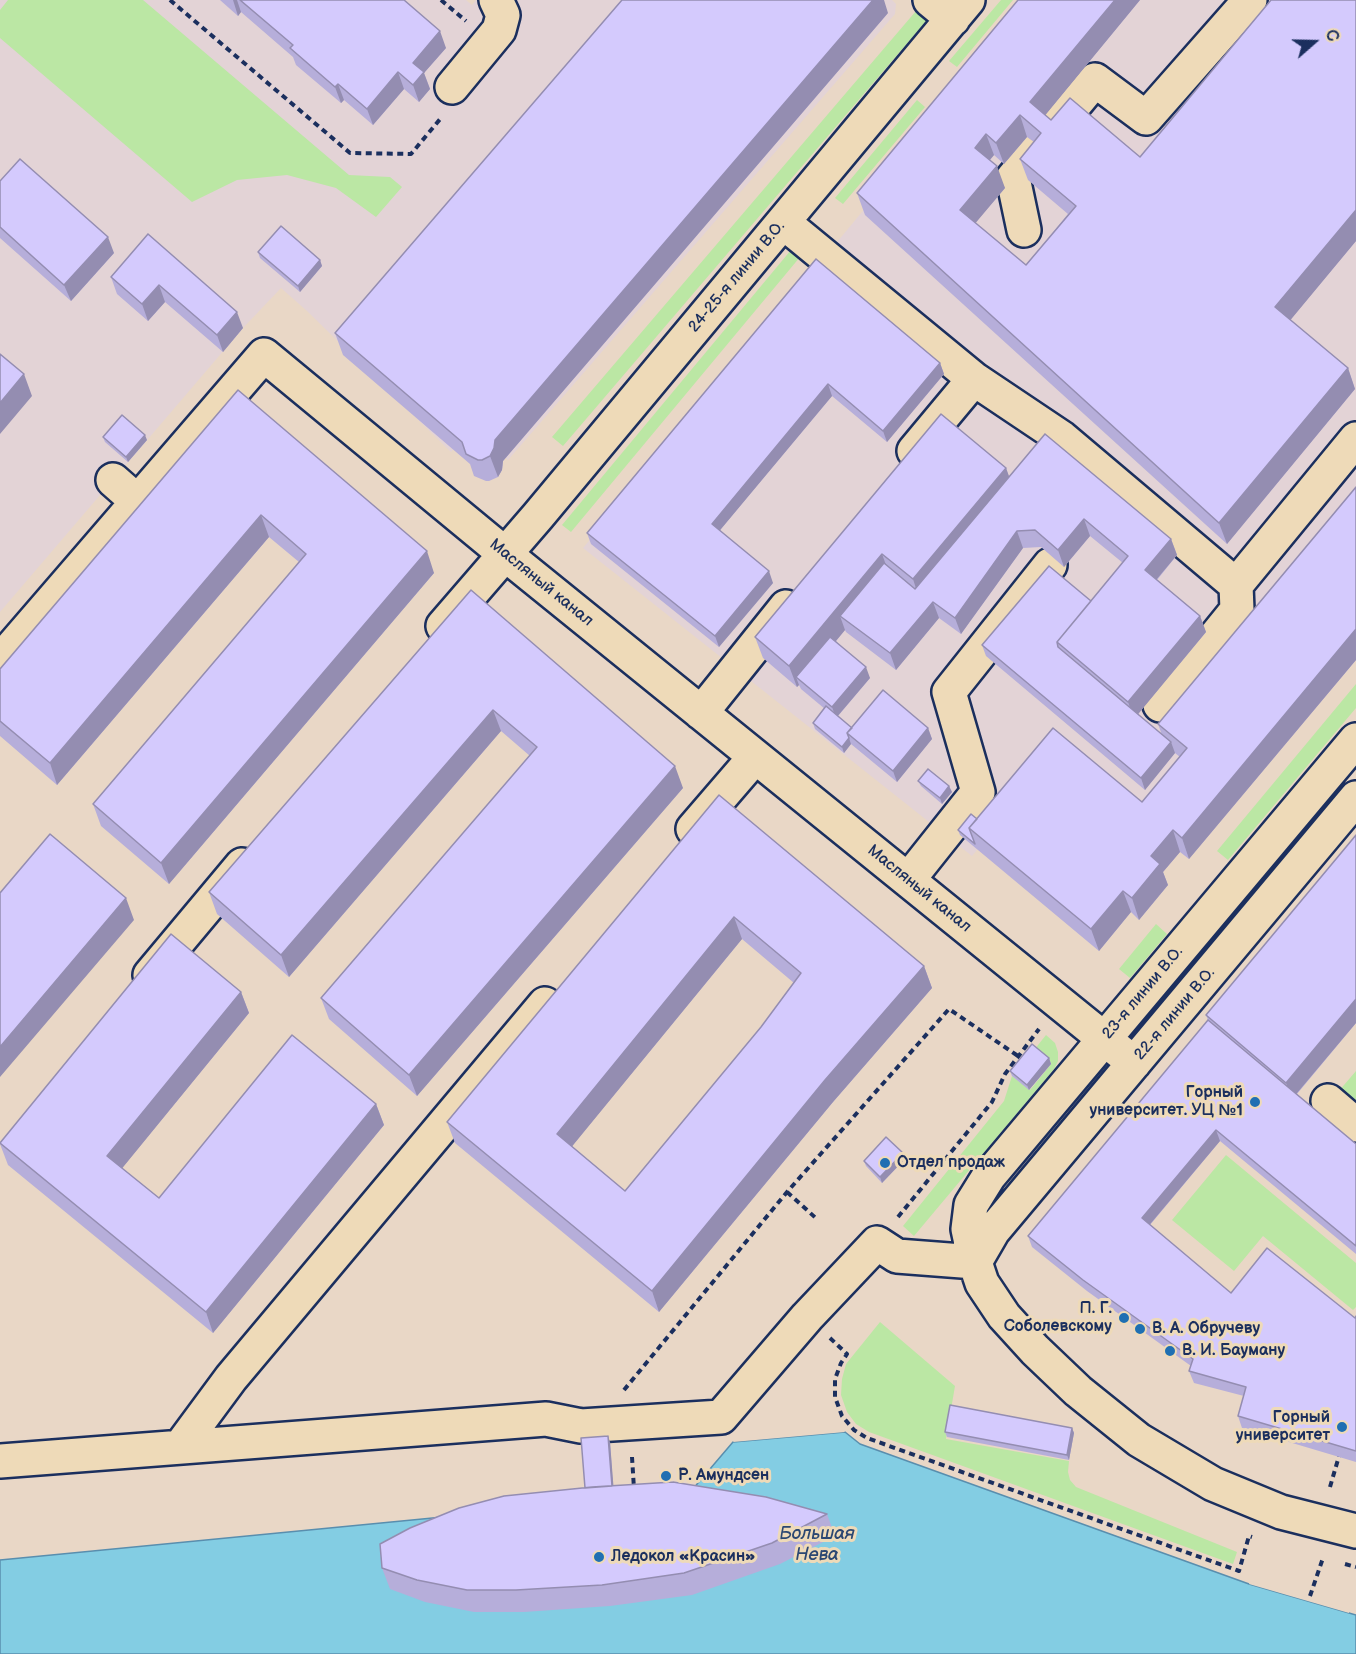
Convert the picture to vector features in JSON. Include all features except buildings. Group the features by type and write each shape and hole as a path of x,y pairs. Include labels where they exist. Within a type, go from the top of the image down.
{"street":[{"path":"452,87 499,30 503,15 496,0"},
{"path":"1024,230 1013,178 1095,80 1146,118 1250,0"},
{"name":"24-25-я линии В.О.","path":"426,646 783,222 950,6"},
{"path":"783,222 974,379 1062,438 1236,585"},
{"name":"Масляный канал","path":"0,661 264,355 505,554 1134,1063"},
{"path":"898,471 974,379"},
{"path":"1160,705 1238,610 1236,585 1356,439"},
{"path":"113,480 138,502"},
{"path":"908,880 978,792 949,692 1050,565"},
{"path":"701,713 807,581"},
{"name":"23-я линии В.О.","path":"1356,740 989,1176 971,1205 968,1229 982,1283 1004,1316 1035,1350 1078,1391 1138,1440 1213,1484 1281,1512 1356,1531"},
{"path":"675,850 755,757"},
{"name":"22-я линии В.О.","path":"975,1262 993,1231 1356,798"},
{"path":"129,999 259,845"},
{"path":"180,1447 231,1377 568,978"},
{"path":"1328,1101 1356,1125"},
{"path":"0,1461 546,1419 581,1426 721,1417 807,1317 877,1243 897,1256 975,1262"}],"path":[{"path":"170,0 350,153 411,154 444,115 452,87"},
{"path":"595,1425 787,1192 949,1009 1018,1056"},
{"path":"877,1243 992,1102 1005,1074 1040,1029"},
{"path":"787,1192 818,1220"},
{"path":"847,1354 835,1379 835,1396 842,1416 854,1430 867,1438 1239,1571 1249,1536 1260,1539"},
{"path":"1330,1487 1339,1456"},
{"path":"632,1457 634,1492"},
{"path":"1310,1596 1323,1558 1313,1555"},
{"path":"1334,1561 1356,1568"}],"shaded area":[{"path":"0,0 466,0 472,5 476,0 892,0 896,4 895,14 508,460 472,427 451,452 281,288 243,328 0,612"},
{"path":"1038,0 1356,0 1356,659 1150,824 1060,749 972,856 583,548"}],"green space":[{"path":"8,0 143,0 349,175 390,177 402,187 376,217 336,188 287,175 237,180 192,202 0,38 0,10"},
{"path":"1001,0 1013,0 957,67 949,61"},
{"path":"916,11 927,20 563,446 552,437"},
{"path":"917,100 925,107 843,204 835,198"},
{"path":"791,250 800,257 571,532 562,525"},
{"path":"1356,684 1356,708 1228,860 1217,851"},
{"path":"1156,924 1167,934 1130,978 1119,969"},
{"path":"1046,1035 1055,1043 1058,1052 1058,1061 1054,1069 914,1236 903,1226 1004,1101 1012,1076 1030,1090 1051,1064 1034,1050"},
{"path":"1356,1071 1356,1108 1338,1092"},
{"path":"1226,1155 1356,1263 1356,1307 1353,1310 1263,1236 1234,1271 1172,1220"},
{"path":"880,1322 955,1386 946,1439 1069,1461 1070,1480 1076,1487 1237,1552 1233,1564 869,1432 856,1424 847,1412 841,1395 842,1379 846,1364"}],"water":[{"name":"Большая Нева","path":"845,1432 860,1444 1249,1584 1356,1615 1356,1654 0,1654 0,1560 587,1503 686,1497 733,1442"}],"pier":[{"path":"843,1429 845,1432 733,1442 735,1439"},
{"path":"1250,1581 1350,1610 1349,1613 1249,1584"}],"place":[{"name":"Горный университет. УЦ №1","path":"1255,1102"},
{"name":"Отдел продаж","path":"885,1163"},
{"name":"П. Г. Соболевскому","path":"1124,1318"},
{"name":"В. А. Обручеву","path":"1140,1329"},
{"name":"В. И. Бауману","path":"1170,1351"},
{"name":"Горный университет","path":"1342,1427"},
{"name":"Р. Амундсен","path":"666,1476"},
{"name":"Ледокол «Красин»","path":"599,1557"}]}
